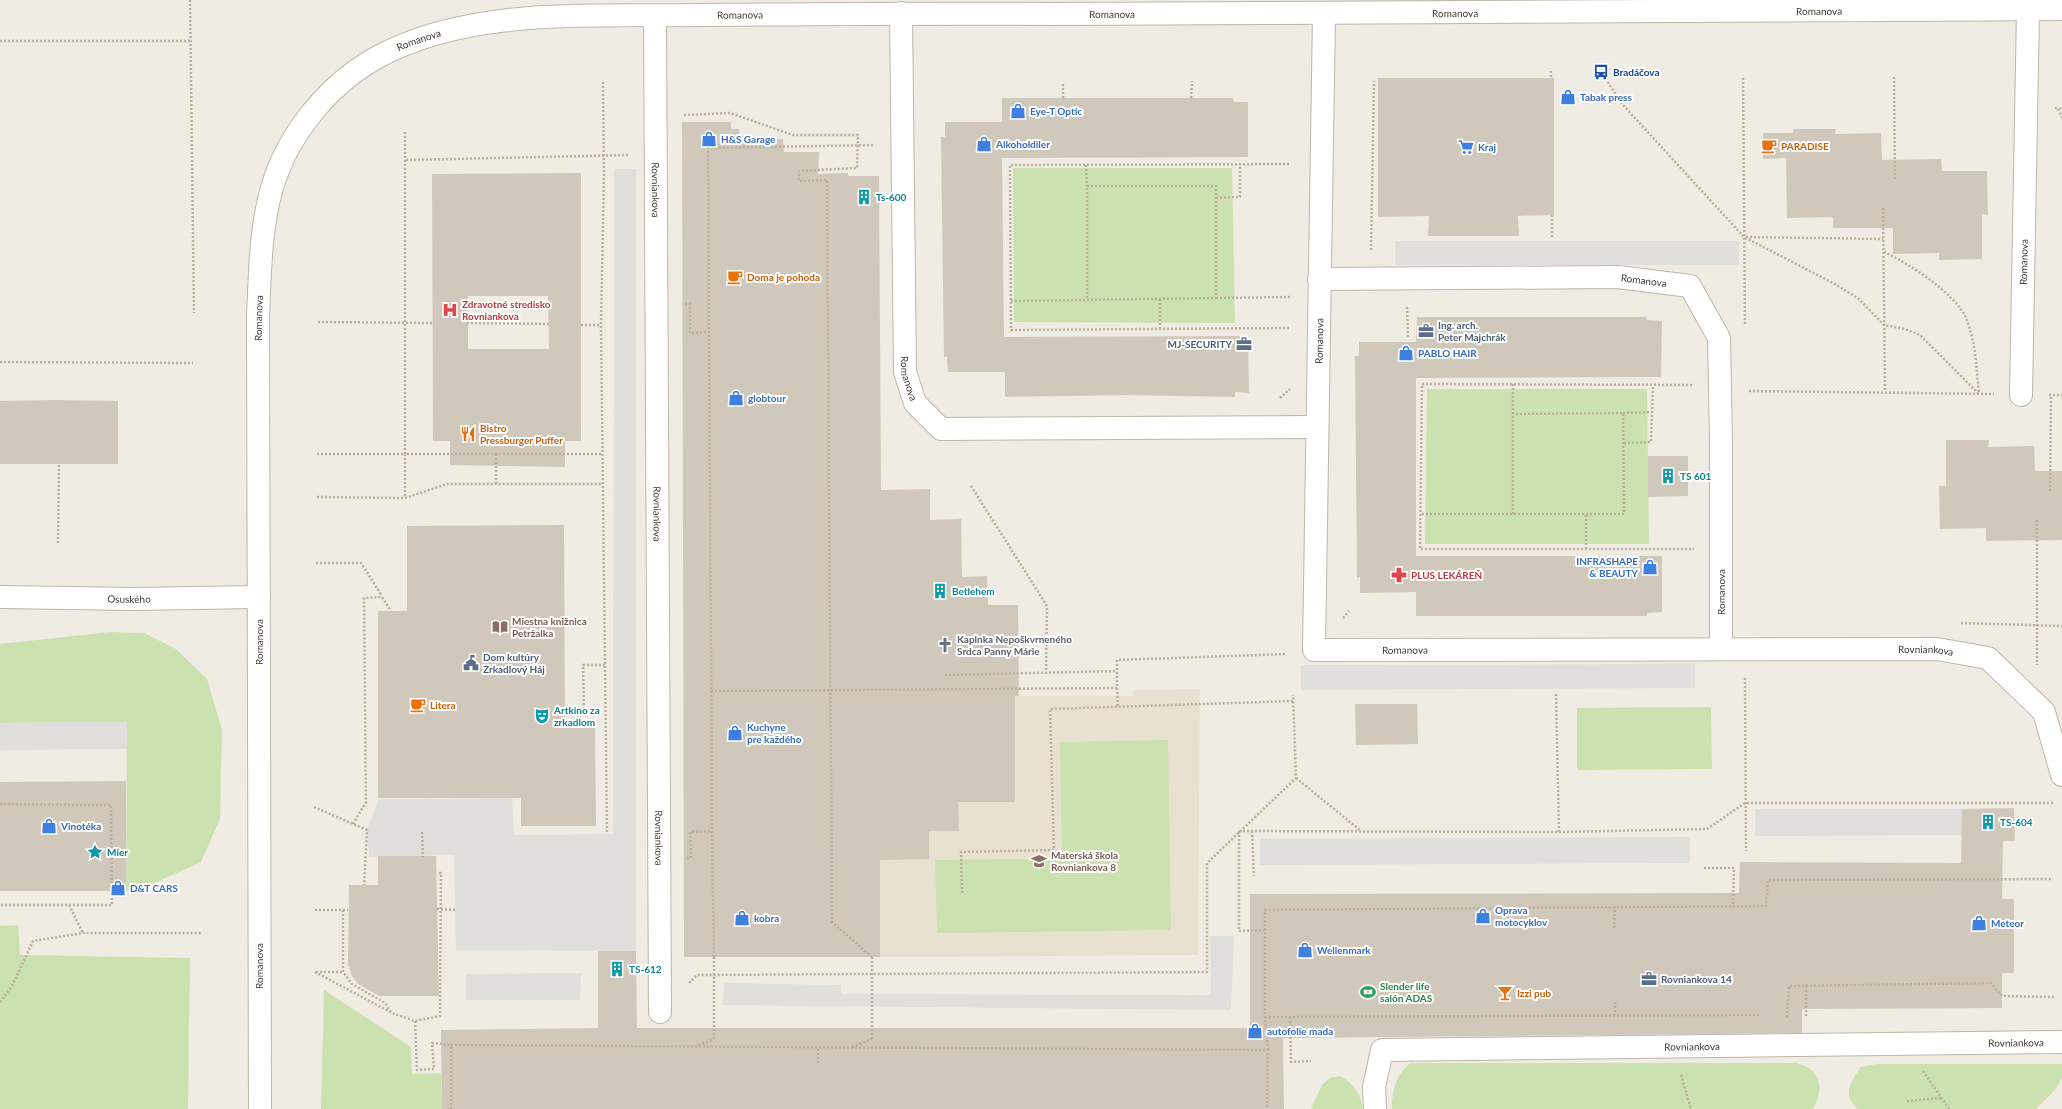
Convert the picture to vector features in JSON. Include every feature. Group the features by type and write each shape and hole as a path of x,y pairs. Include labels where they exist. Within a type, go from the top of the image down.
{"street":[{"name":"Romanova","path":"260,1109 258,317 265,216 272,185 284,157 298,132 315,109 336,87 372,60 417,39 451,29 525,20 562,17 655,16 860,7 901,13 1324,14 1586,6 2062,9"},
{"name":"Romanova","path":"2021,395 2028,9"},
{"name":"Romanova","path":"901,13 905,372 915,403 940,429 1317,427"},
{"name":"Romanova","path":"1319,279 1618,277 1690,286 1719,338 1721,442 1721,648 1314,650 1319,279 1324,14"},
{"name":"Rovniankova","path":"655,16 660,1012"},
{"name":"Osuského","path":"0,597 134,599 259,597"},
{"name":"Rovniankova","path":"1721,648 1937,649 1988,658 2044,712 2062,775"},
{"name":"Rovniankova","path":"1375,1109 1374,1087 1382,1050 2062,1042"}],"path":[{"path":"190,0 194,313"},
{"path":"0,41 191,41"},
{"path":"1551,71 1551,78"},
{"path":"1601,72 1623,105 1744,237 1833,282 1860,299 1884,325 1905,329 1920,335 1979,394 1974,344 1965,316 1944,291 1905,262 1884,252"},
{"path":"1894,77 1895,180"},
{"path":"1191,98 1192,81"},
{"path":"1370,279 1374,81"},
{"path":"603,82 602,454 607,834"},
{"path":"1063,82 1063,98"},
{"path":"2058,109 2062,118"},
{"path":"677,115 730,113 793,135 858,135 857,168 799,171 799,181 827,180 832,922 872,957 872,1039 850,1048"},
{"path":"405,132 405,498"},
{"path":"693,1048 714,1039 708,148 857,145"},
{"path":"406,160 655,155"},
{"path":"1290,164 1010,165 1011,330 1290,328"},
{"path":"1086,165 1088,299"},
{"path":"1216,198 1240,197 1240,165"},
{"path":"1087,186 1216,186 1216,298"},
{"path":"1883,208 1884,392"},
{"path":"1552,215 1552,238"},
{"path":"1744,237 1883,238"},
{"path":"1010,301 1290,297"},
{"path":"1160,298 1160,329"},
{"path":"1407,300 1408,338"},
{"path":"690,304 690,333 709,332"},
{"path":"318,322 433,323"},
{"path":"467,323 549,324"},
{"path":"581,325 602,325"},
{"path":"0,362 193,363"},
{"path":"1695,384 1422,384 1422,514 1420,549 1702,549"},
{"path":"1513,384 1513,514"},
{"path":"1624,443 1652,442 1653,385"},
{"path":"1277,402 1290,389"},
{"path":"1745,391 1936,393"},
{"path":"1422,514 1624,514 1623,412"},
{"path":"1514,414 1652,412"},
{"path":"317,454 602,454"},
{"path":"496,454 496,485"},
{"path":"58,543 59,464"},
{"path":"317,497 405,498 446,484 603,484"},
{"path":"971,486 1047,606 1046,673"},
{"path":"1586,514 1586,549"},
{"path":"2037,520 2037,668"},
{"path":"316,563 361,563 391,611"},
{"path":"353,824 366,802 364,598 382,597"},
{"path":"1956,623 2038,624 2062,626"},
{"path":"1118,706 1117,660 1292,654"},
{"path":"565,714 584,714 583,665 605,665"},
{"path":"946,675 1117,671"},
{"path":"711,691 1118,688"},
{"path":"1556,694 1559,832"},
{"path":"1293,695 1296,778 1361,831"},
{"path":"962,893 961,852 1054,850 1050,709 1293,701"},
{"path":"660,1012 697,975 1207,972 1207,862 1296,778"},
{"path":"1239,831 1559,832 1707,829 1745,803 2049,803"},
{"path":"1745,803 1746,851"},
{"path":"0,804 111,805 112,905 0,905"},
{"path":"314,807 367,830 364,885"},
{"path":"691,858 690,832 712,831"},
{"path":"1239,831 1239,931 1265,930"},
{"path":"1252,831 1254,876"},
{"path":"422,832 423,857"},
{"path":"1704,868 1734,868 1733,907"},
{"path":"343,972 315,972 392,1013 415,1020 440,1016 441,873 437,873"},
{"path":"1268,1109 1268,1050 1265,1017 1265,910 1615,906 1766,906 1768,880 2053,879"},
{"path":"69,905 83,933"},
{"path":"1614,928 1615,906"},
{"path":"437,909 456,910"},
{"path":"315,910 348,910"},
{"path":"343,910 343,972 352,984 385,1003 392,1013"},
{"path":"0,1002 12,986 33,941 83,933 201,933"},
{"path":"1780,1016 1787,1016 1788,986 1991,983 2002,996 2056,996"},
{"path":"1615,1002 1615,1015"},
{"path":"1265,1017 1615,1015 1764,1016"},
{"path":"1290,1017 1291,1062 1311,1061"},
{"path":"415,1020 417,1070 434,1069 432,1043 451,1045 693,1048 1268,1050"},
{"path":"1904,1043 1949,1109"},
{"path":"450,1109 451,1045"},
{"path":"1674,1046 1691,1109"},
{"path":"818,1048 818,1063"},
{"path":"1907,1101 1941,1098"}],"shaded area":[{"path":"614,169 636,169 636,951 456,950 454,855 369,857 367,830 379,799 512,798 514,835 613,834"},
{"path":"1395,241 1739,241 1739,265 1395,265"},
{"path":"1695,664 1695,688 1301,690 1301,665"},
{"name":"Materská škola Rovniankova 8","path":"1200,689 1198,955 880,957 880,767 937,696 1133,696 1133,690"},
{"path":"127,722 127,749 0,750 0,723"},
{"path":"1755,809 1962,809 1962,835 1755,836"},
{"path":"1690,837 1690,863 1260,865 1260,839"},
{"path":"1210,936 1234,936 1231,1010 723,1005 724,983 841,985 841,994 1211,995"},
{"path":"581,973 580,1000 466,1000 466,974"}],"green space":[{"path":"1013,168 1232,168 1235,323 1014,322"},
{"path":"1427,389 1647,389 1649,544 1425,544"},
{"path":"110,632 144,633 176,649 207,679 222,730 220,819 201,862 139,890 126,891 127,722 0,723 0,644"},
{"path":"1711,707 1712,769 1577,770 1577,708"},
{"path":"1168,740 1171,930 937,933 935,860 1062,859 1060,742"},
{"path":"18,925 20,955 190,958 188,1109 0,1109 0,926"},
{"path":"324,990 411,1047 412,1074 441,1073 442,1109 321,1109"},
{"path":"1411,1063 1797,1063 1805,1066 1816,1075 1820,1087 1817,1101 1813,1109 1392,1109 1396,1083 1402,1071"},
{"path":"1876,1064 2062,1064 2062,1077 2055,1090 2036,1109 1858,1109 1850,1098 1849,1088 1851,1083 1861,1067"},
{"path":"1340,1076 1349,1082 1356,1090 1363,1109 1311,1109 1322,1085 1330,1078"}],"building":[{"name":"Kraj","path":"1378,78 1554,78 1554,215 1518,216 1519,236 1428,236 1429,216 1378,217"},
{"path":"1002,98 1233,98 1234,102 1248,102 1248,157 1002,158 1004,337 1248,336 1249,393 1235,392 1235,397 1125,395 1005,397 1005,372 948,372 947,357 944,357 941,137 945,137 945,122 1002,122"},
{"path":"682,122 731,122 731,129 739,129 740,139 783,139 784,152 819,152 818,174 848,173 848,176 879,176 881,490 930,489 930,520 961,519 962,577 987,576 988,605 1018,605 1019,696 1015,696 1015,802 958,802 959,831 929,831 929,859 880,860 880,957 684,957"},
{"path":"1793,129 1836,129 1835,134 1881,133 1882,160 1941,159 1942,171 1987,171 1988,215 1982,214 1982,259 1939,260 1939,253 1893,254 1893,228 1833,228 1833,217 1787,218 1786,158 1763,159 1763,133 1793,133"},
{"name":"Zdravotné stredisko Rovniankova","path":"581,173 581,441 565,441 565,467 450,465 450,441 433,441 432,174","holes":["468,296 548,296 549,349 468,349"]},
{"path":"1417,317 1646,317 1647,320 1662,321 1661,377 1416,378 1416,556 1662,556 1662,612 1647,613 1647,616 1416,616 1416,592 1360,593 1360,577 1357,578 1355,356 1359,356 1359,342 1416,342"},
{"path":"0,401 118,401 118,464 0,464"},
{"path":"1946,440 1989,440 1988,447 2034,446 2035,471 2062,471 2062,540 1986,541 1986,528 1940,529 1939,486 1946,486"},
{"name":"TS 601","path":"1648,456 1688,456 1688,496 1648,497"},
{"name":"Dom kultúry Zrkadlový Háj","path":"564,525 565,724 595,724 596,826 521,826 521,798 378,798 378,611 407,611 407,526"},
{"path":"1355,704 1417,704 1418,744 1356,745"},
{"path":"126,781 126,891 0,891 0,782"},
{"path":"2014,808 2015,841 2003,841 2002,899 2014,899 2014,973 2002,973 2002,1008 1802,1009 1802,1033 1283,1038 1284,1109 442,1109 441,1030 598,1028 598,951 636,951 637,1028 1250,1028 1250,894 1739,893 1740,862 1961,863 1962,809"},
{"path":"378,856 436,856 439,996 379,996 358,984 352,976 348,964 349,885 378,885"}],"place":[{"name":"Bradáčova","path":"1601,72"},
{"name":"Tabak press","path":"1568,97"},
{"name":"Eye-T Optic","path":"1018,111"},
{"name":"H&S Garage","path":"709,139"},
{"name":"Alkoholdiler","path":"984,144"},
{"name":"PARADISE","path":"1769,146"},
{"name":"Kraj","path":"1466,147"},
{"name":"Ts-600","path":"864,197"},
{"name":"Doma je pohoda","path":"735,277"},
{"name":"Zdravotné stredisko Rovniankova","path":"450,310"},
{"name":"Ing. arch. Peter Majchrák","path":"1426,331"},
{"name":"MJ-SECURITY","path":"1244,344"},
{"name":"PABLO HAIR","path":"1406,353"},
{"name":"globtour","path":"736,398"},
{"name":"Bistro Pressburger Puffer","path":"468,434"},
{"name":"TS 601","path":"1668,476"},
{"name":"INFRASHAPE & BEAUTY","path":"1650,567"},
{"name":"PLUS LEKÁREŇ","path":"1399,575"},
{"name":"Betlehem","path":"940,591"},
{"name":"Miestna knižnica Petržalka","path":"500,627"},
{"name":"Kaplnka Nepoškvrneného Srdca Panny Márie","path":"945,645"},
{"name":"Dom kultúry Zrkadlový Háj","path":"471,663"},
{"name":"Litera","path":"418,705"},
{"name":"Artkino za zrkadlom","path":"542,716"},
{"name":"Kuchyne pre každého","path":"735,733"},
{"name":"TS-604","path":"1988,822"},
{"name":"Vinotéka","path":"49,826"},
{"name":"Mier","path":"95,852"},
{"name":"Materská škola Rovniankova 8","path":"1039,861"},
{"name":"D&T CARS","path":"118,888"},
{"name":"Oprava motocyklov","path":"1483,916"},
{"name":"kobra","path":"742,918"},
{"name":"Meteor","path":"1979,923"},
{"name":"Wellenmark","path":"1305,950"},
{"name":"TS-612","path":"617,969"},
{"name":"Rovniankova 14","path":"1649,979"},
{"name":"Slender life salón ADAS","path":"1368,992"},
{"name":"Izzi pub","path":"1505,993"},
{"name":"autofolie mada","path":"1255,1031"}]}
